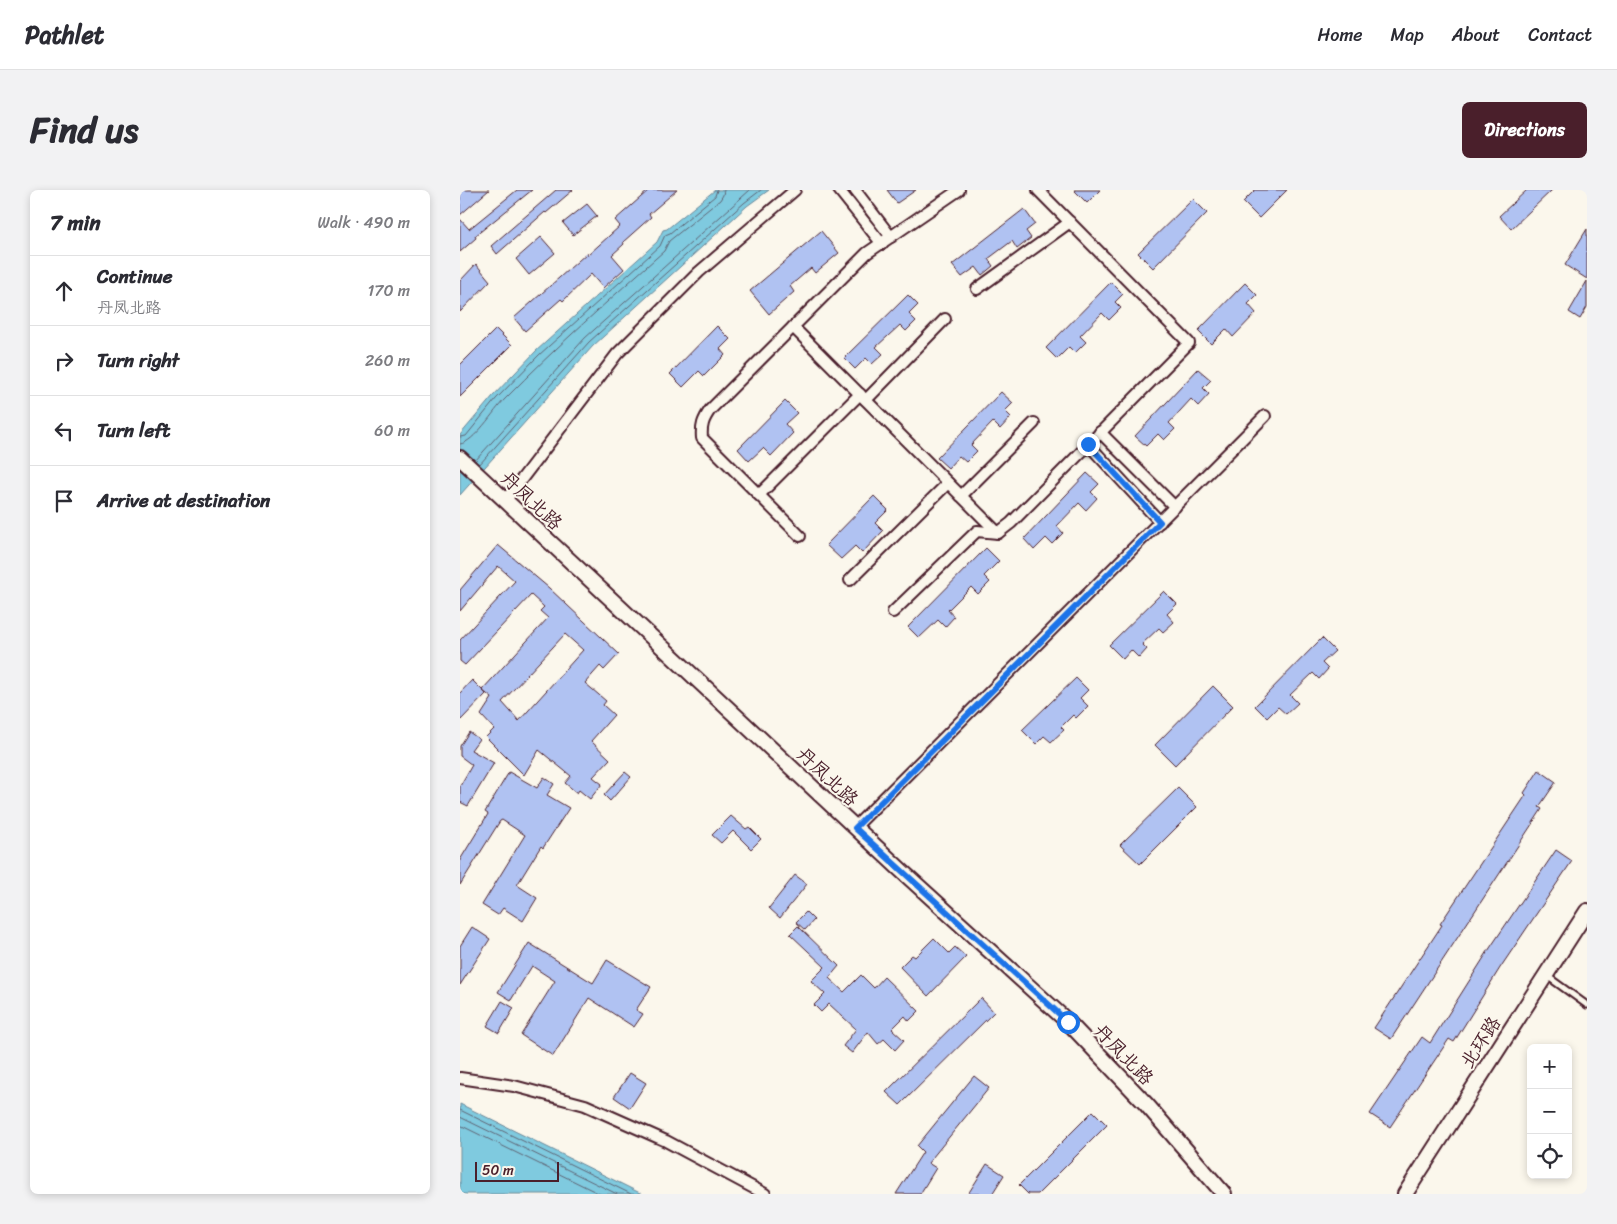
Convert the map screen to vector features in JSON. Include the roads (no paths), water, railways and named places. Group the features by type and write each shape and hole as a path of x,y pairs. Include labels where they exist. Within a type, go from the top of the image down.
{"main road":[{"name":"丹凤北路","path":"460,458 855,828 1068,1022 1146,1104 1224,1194"},
{"name":"北环路","path":"1405,1194 1587,911"}],"street":[{"path":"505,501 618,354 699,272 795,190"},
{"path":"840,190 882,244"},
{"path":"856,190 891,237"},
{"path":"800,536 702,438 701,428 704,420 710,410 867,254 959,190"},
{"path":"893,612 977,531 998,532 1011,522 1189,343 1038,190"},
{"path":"977,289 1070,222"},
{"path":"759,495 945,319"},
{"path":"793,327 998,532"},
{"path":"855,828 1265,416"},
{"path":"961,496 1034,423"},
{"path":"1100,432 1175,507"},
{"path":"1088,444 1160,522"},
{"path":"850,580 948,483"},
{"path":"460,1078 514,1086 586,1105 666,1141 765,1194"}],"lane":[{"path":"1546,975 1587,1005"}],"water":[{"path":"715,190 769,190 747,206 593,346 460,495 460,435 493,396 536,351 657,242 663,230 667,229"},
{"path":"460,1104 642,1194 460,1194"}]}
